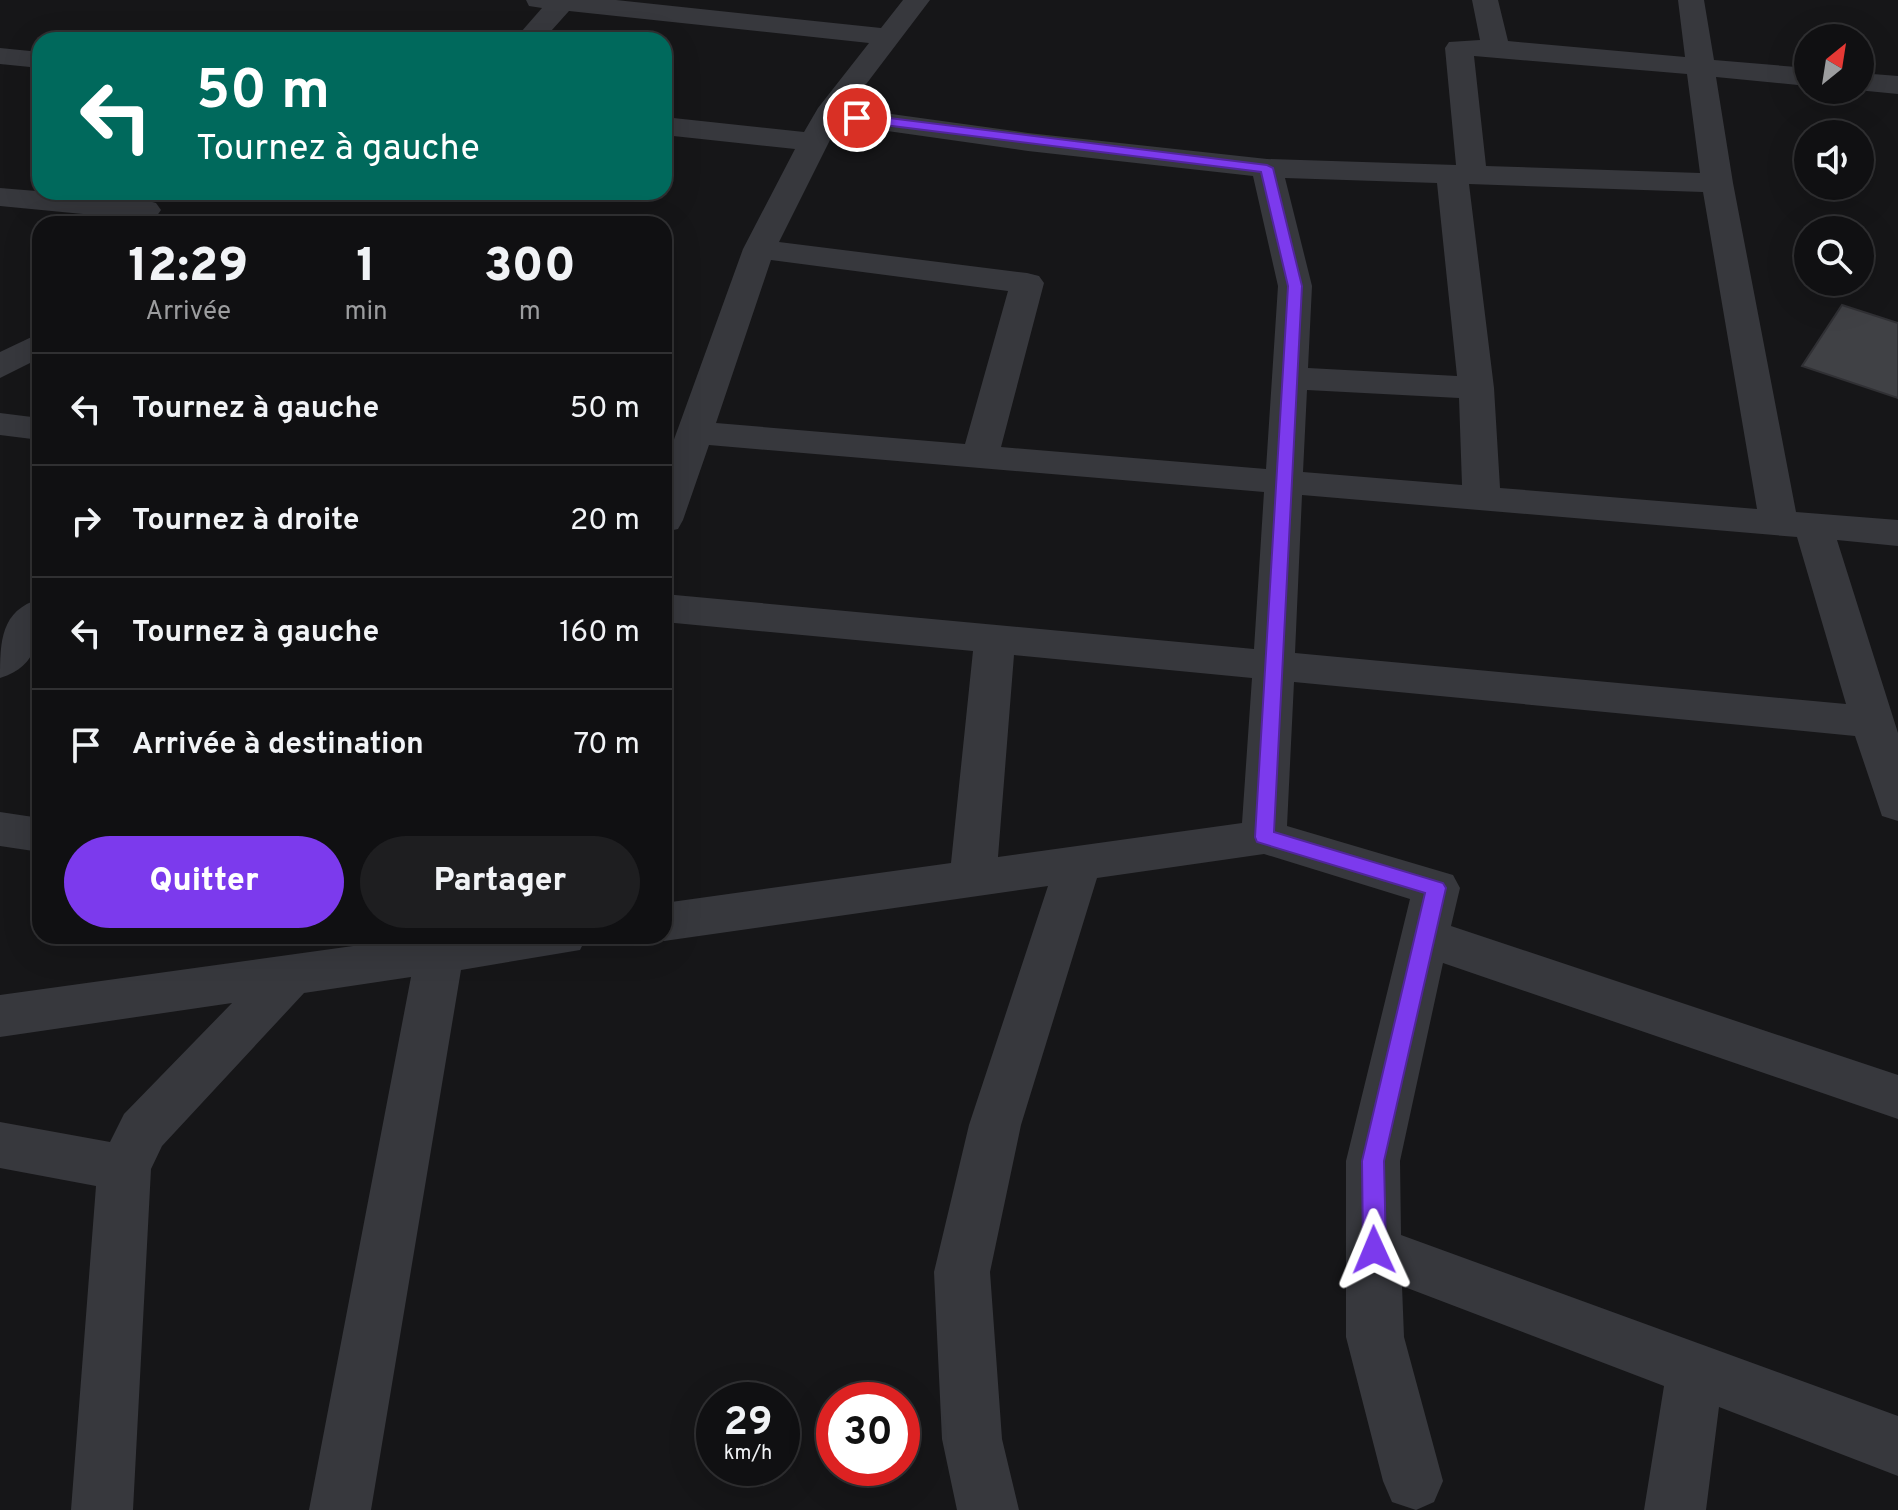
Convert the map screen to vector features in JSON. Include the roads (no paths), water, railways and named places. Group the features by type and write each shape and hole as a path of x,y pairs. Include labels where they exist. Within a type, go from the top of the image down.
{"street":[{"path":"672,495 759,249 821,128 917,0"},
{"path":"1485,0 1496,48"},
{"path":"1691,0 1717,183 1796,524 1873,722 1898,804"},
{"path":"534,32 555,1 747,11 889,37"},
{"path":"1482,498 1462,175 1459,48 1496,48 1794,76"},
{"path":"0,56 32,59"},
{"path":"1874,83 1898,85"},
{"path":"672,126 821,128 1028,142 1267,168 1717,183"},
{"path":"1264,837 1295,286 1267,168"},
{"path":"0,197 32,200"},
{"path":"37,200 147,209"},
{"path":"759,249 1027,283 980,457"},
{"path":"0,367 32,348"},
{"path":"1289,378 1476,388"},
{"path":"0,424 32,428"},
{"path":"696,433 1898,533"},
{"path":"672,609 1873,722"},
{"path":"0,663 32,623"},
{"path":"973,878 995,640"},
{"path":"0,829 32,834"},
{"path":"672,921 1264,837 1436,888 1373,1161 1375,1337 1413,1481"},
{"path":"988,1510 972,1439 962,1272 995,1125 1079,863"},
{"path":"1425,937 1898,1097"},
{"path":"0,1016 290,975 444,945 340,1510"},
{"path":"102,1510 124,1168 143,1130 290,975"},
{"path":"0,1145 124,1168"},
{"path":"1374,1250 1898,1446"},
{"path":"1675,1510 1695,1370"}]}
